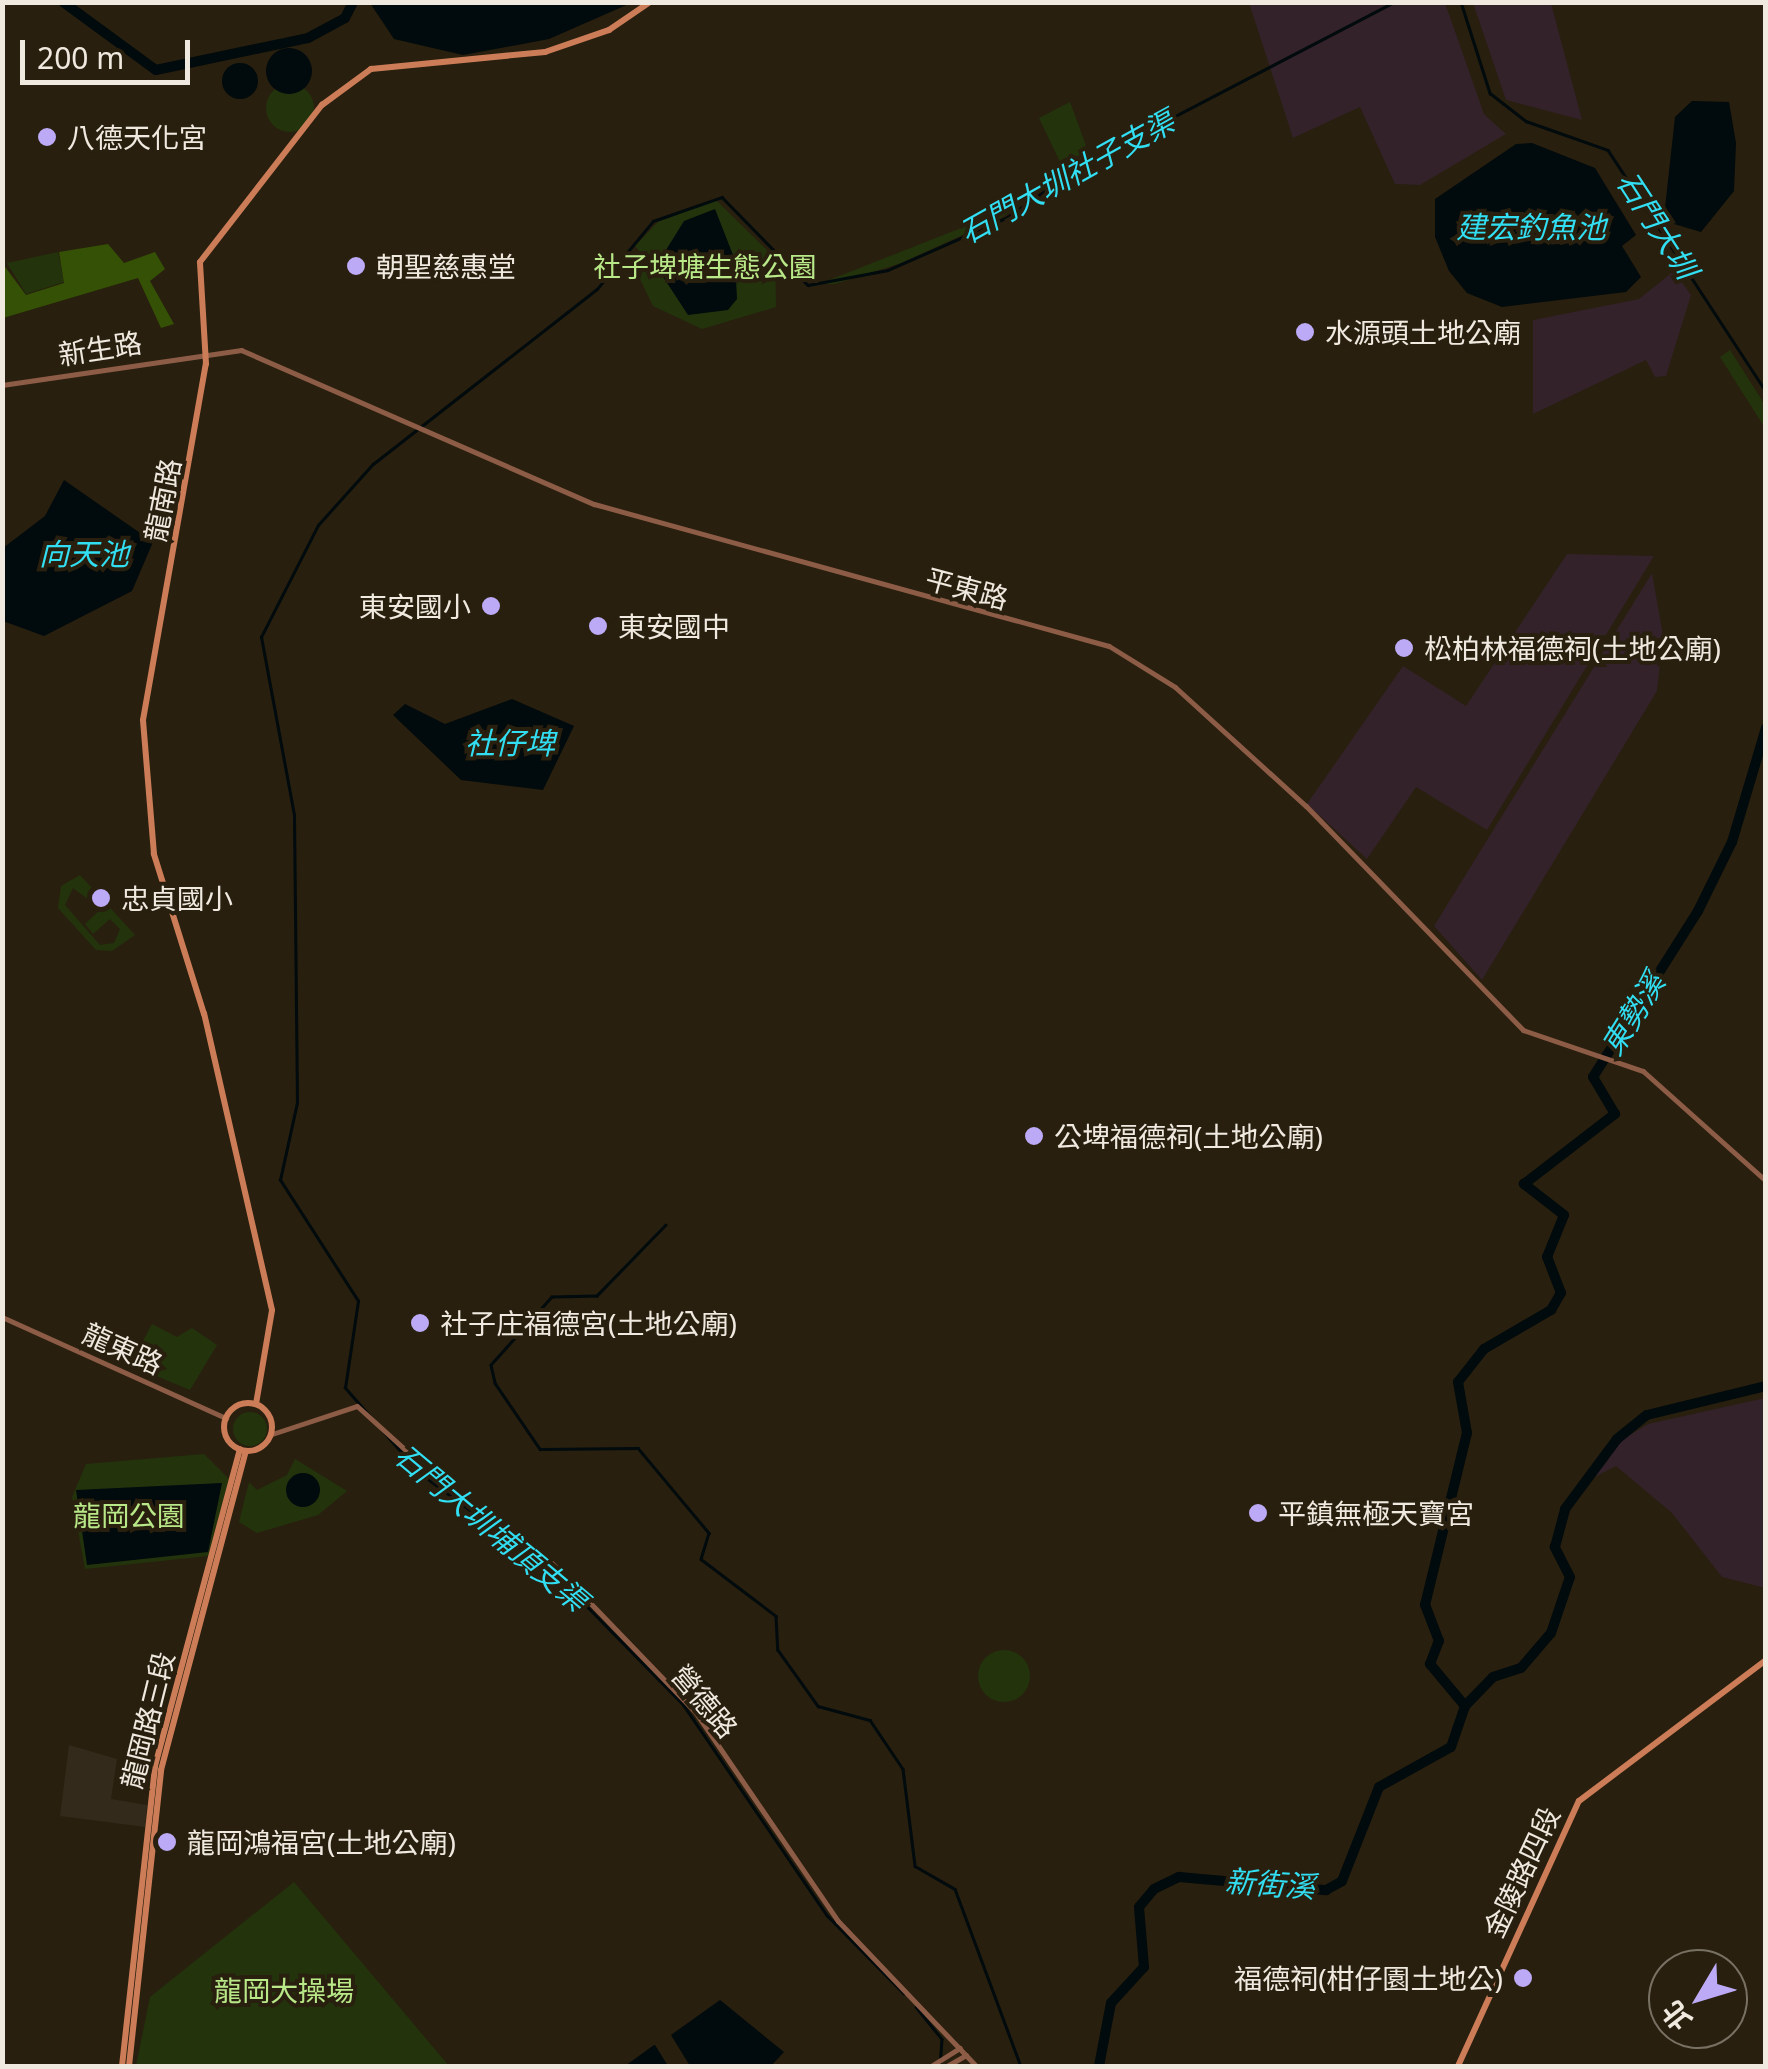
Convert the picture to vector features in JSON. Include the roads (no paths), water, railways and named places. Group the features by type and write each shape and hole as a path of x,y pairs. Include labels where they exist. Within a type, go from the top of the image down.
{"main road":[{"name":"龍南路","path":"256,1404 272,1310 204,1014 154,854 142,720 205,354 197,283 204,251 336,93 404,60 466,66 544,52 609,30 650,2"},
{"path":"256,1404 272,1434 243,1450 228,1440 226,1418 256,1404"},
{"name":"龍岡路三段","path":"126,2066 155,1766 243,1450"},
{"name":"金陵路四段","path":"1458,2066 1579,1802 1766,1660"}],"street":[{"name":"平東路","path":"205,354 242,350 413,427 638,518 1110,646 1175,687 1306,806 1512,1022 1543,1042 1624,1062 1661,1083 1766,1181"},
{"name":"新生路","path":"2,385 205,354"},
{"name":"龍東路","path":"2,1317 226,1418"},
{"name":"營德路","path":"272,1434 357,1406 443,1484 544,1556 681,1696 838,1921 976,2066"},
{"path":"930,2066 960,2048"},
{"path":"947,2066 966,2055"}],"water":[{"path":"370,3 631,3 549,39 463,55 394,39"},
{"path":"289,48 305,55 312,71 305,87 289,94 273,87 266,71 273,55"},
{"path":"240,63 253,68 258,81 253,94 240,99 227,94 222,81 227,68"},
{"path":"1692,101 1729,102 1736,143 1734,191 1701,232 1674,224 1665,208 1675,117"},
{"name":"建宏釣魚池","path":"1532,143 1595,168 1636,235 1622,246 1641,277 1626,292 1502,307 1467,293 1449,271 1435,237 1435,199 1516,144"},
{"path":"715,209 735,260 737,299 728,310 688,315 656,266 684,221"},
{"name":"向天池","path":"64,480 153,542 132,591 44,636 3,621 3,548 45,516"},
{"name":"社仔埤","path":"512,699 574,726 543,790 461,780 393,715 405,704 445,724"},
{"path":"303,1473 315,1478 320,1490 315,1502 303,1507 291,1502 286,1490 291,1478"},
{"name":"龍岡公園","path":"222,1483 208,1552 87,1565 76,1490"},
{"path":"720,2000 784,2052 771,2066 690,2066 671,2035"},
{"path":"654,2045 668,2066 625,2066"}],"waterway":[{"path":"63,2 156,70 308,38 345,18 353,2"},
{"name":"石門大圳埔頂支渠","path":"904,1994 827,1916 684,1706 552,1571 419,1473 345,1388 358,1301 280,1180 297,1103 294,815 261,637 318,525 373,464 597,289 653,221 722,197 808,285 888,270 1006,218 1083,164 1394,2"},
{"name":"石門大圳","path":"1461,2 1490,93 1526,121 1608,150 1766,391"},
{"name":"東勢溪","path":"1465,1706 1430,1664 1439,1641 1425,1605 1467,1433 1458,1382 1484,1349 1551,1310 1561,1293 1547,1257 1564,1215 1524,1184 1615,1114 1593,1077 1698,911 1732,842 1766,728"},
{"name":"石門大圳埔頂支渠","path":"666,1225 597,1296 552,1297 491,1365 495,1383 540,1449 638,1448 709,1533 701,1559 776,1616 778,1650 818,1706 870,1720 903,1769 915,1866 955,1889 1021,2066"},
{"name":"新街溪","path":"1099,2066 1111,2003 1144,1967 1139,1907 1154,1889 1179,1877 1326,1890 1342,1881 1379,1787 1451,1747 1465,1706 1493,1677 1521,1668 1551,1633 1570,1577 1555,1547 1565,1509 1617,1439 1647,1415 1766,1386"},
{"name":"石門大圳埔頂支渠","path":"916,2007 942,2039 940,2066"}],"place":[{"name":"八德天化宮","path":"47,137"},
{"name":"朝聖慈惠堂","path":"356,266"},
{"name":"水源頭土地公廟","path":"1305,332"},
{"name":"東安國小","path":"491,606"},
{"name":"東安國中","path":"598,626"},
{"name":"松柏林福德祠(土地公廟)","path":"1404,648"},
{"name":"忠貞國小","path":"101,898"},
{"name":"公埤福德祠(土地公廟)","path":"1034,1136"},
{"name":"社子庄福德宮(土地公廟)","path":"420,1323"},
{"name":"平鎮無極天寶宮","path":"1258,1513"},
{"name":"龍岡鴻福宮(土地公廟)","path":"167,1842"},
{"name":"福德祠(柑仔園土地公)","path":"1523,1978"}],"water label":[{"name":"石門大圳社子支渠","path":"1067,177"}],"park label":[{"name":"社子埤塘生態公園","path":"705,266"},
{"name":"龍岡大操場","path":"284,1990"}]}
